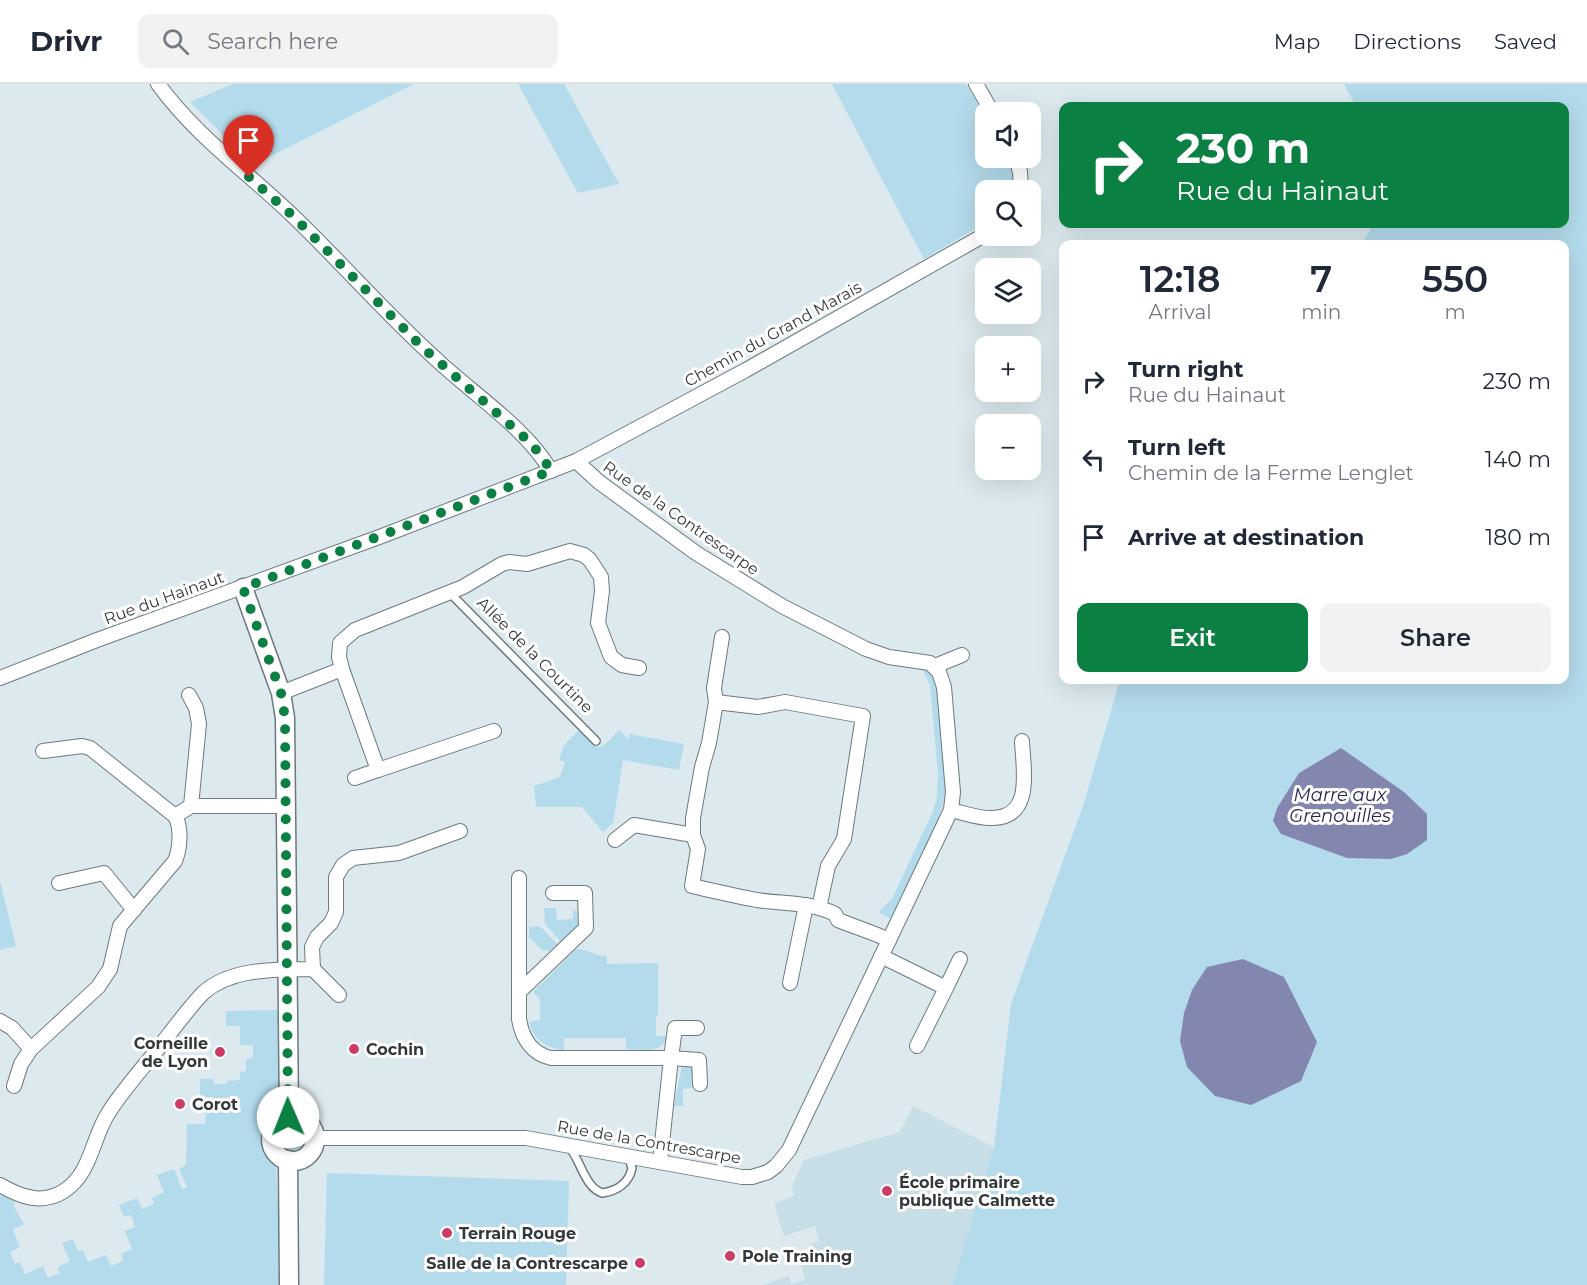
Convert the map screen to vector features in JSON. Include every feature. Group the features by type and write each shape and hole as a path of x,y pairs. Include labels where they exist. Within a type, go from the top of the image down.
{"street":[{"path":"158,84 200,132 288,211 421,346 525,438 541,455 551,471"},
{"path":"976,84 986,102"},
{"name":"Chemin du Grand Marais","path":"576,461 746,370 975,240"},
{"name":"Rue du Hainaut","path":"0,678 576,461"},
{"name":"Rue de la Contrescarpe","path":"314,1138 510,1137 540,1139 742,1177 760,1175 776,1166 792,1144 951,810 953,792 944,687 935,666 930,663 889,657 866,649 782,606 696,553 599,482 576,461"},
{"name":"Allée de la Courtine","path":"378,770 342,669 340,643 349,634 450,593 502,564 527,564 564,551 577,552 590,560 601,577 602,591 598,623 608,652 615,662 639,668"},
{"path":"243,588 281,693 285,718 288,1117"},
{"path":"722,637 714,688 716,702 700,777 693,835 698,849 692,886 755,899 812,906 835,914 838,920 889,940"},
{"path":"935,666 962,655"},
{"path":"281,693 342,669"},
{"path":"189,695 196,708 199,724 191,806"},
{"path":"716,702 758,707 785,702 863,716 844,840 828,866 812,906 790,982"},
{"path":"356,778 494,732"},
{"path":"951,810 994,818 1007,816 1014,811 1024,793 1022,741"},
{"path":"14,1086 21,1064 31,1049 103,981 110,969 117,931 175,861 178,852 179,825 175,816 90,748 82,746 43,750"},
{"path":"175,816 191,806 286,806"},
{"path":"615,840 634,825 693,835"},
{"path":"339,995 313,969 312,946 336,912 336,877 343,866 353,858 399,853 460,831"},
{"path":"59,883 104,873 134,910"},
{"path":"519,878 519,1019 523,1035 532,1048 545,1057 699,1060 699,1084"},
{"path":"519,992 586,928 585,893 553,893"},
{"path":"881,956 946,988"},
{"path":"917,1046 960,959"},
{"path":"0,1185 22,1196 41,1199 56,1195 70,1187 85,1169 94,1140 110,1110 203,993 216,983 231,977 313,969"},
{"path":"0,1021 12,1028 31,1049"},
{"path":"660,1162 675,1028 697,1028"},
{"path":"288,1117 300,1118 306,1122 313,1131 314,1138 312,1148 305,1156 288,1160 275,1151 271,1135 277,1123 288,1117"},
{"path":"288,1160 289,1285"}],"lane":[{"name":"Allée de la Courtine","path":"450,593 596,741"},
{"path":"567,1144 591,1186 602,1194 617,1189 627,1179 632,1168 626,1155"}],"shaded area":[{"path":"233,84 414,84 253,165 190,102"},
{"path":"518,84 564,84 619,184 578,193"},
{"path":"832,84 966,84 976,102 975,168 1010,168 1012,180 975,180 975,229 924,259"},
{"path":"1344,84 1587,84 1587,1285 952,1285 994,1147 1011,1004 1084,803 1119,684 1569,684 1569,240 1364,240 1371,228 1569,228 1569,102 1354,102","holes":["1341,748 1388,782 1347,858 1281,834 1273,821 1277,808 1299,773"]},
{"path":"915,666 930,673 937,682 946,788 938,820 924,854 892,919 878,912 892,899 933,811 937,796 938,774 930,685 923,671"},
{"path":"579,730 592,744 600,747 619,730 628,739 630,734 684,744 679,770 623,760 613,823 603,832 582,807 536,807 534,786 560,777 565,762 559,760 564,745"},
{"path":"0,881 16,946 0,950"},
{"path":"544,908 556,908 557,920 573,919 573,908 580,916 579,924 561,942 545,924"},
{"path":"540,926 558,945 550,951 542,950 529,937 529,927"},
{"path":"576,949 607,956 607,964 658,963 656,1036 667,1036 661,1046 651,1050 626,1049 626,1038 564,1038 564,1050 547,1045 537,1038 529,1022 540,1020 540,999 533,992"},
{"path":"279,1010 280,1097 278,1097 275,1109 263,1124 260,1137 267,1155 276,1166 282,1285 0,1285 0,1196 2,1195 14,1201 15,1209 24,1224 13,1229 20,1247 10,1252 15,1264 20,1262 25,1274 43,1266 48,1278 60,1273 58,1267 70,1261 62,1243 73,1239 78,1251 83,1250 88,1262 106,1255 111,1266 123,1261 121,1254 132,1249 125,1231 135,1227 131,1215 124,1217 119,1205 137,1198 142,1209 154,1204 152,1198 164,1192 157,1175 174,1169 182,1189 187,1187 179,1169 186,1165 187,1124 205,1124 206,1111 213,1110 213,1097 200,1097 200,1079 213,1079 213,1084 227,1084 227,1081 240,1080 240,1072 246,1071 246,1059 253,1058 253,1045 240,1045 240,1026 226,1026 226,1011"},
{"path":"686,1064 692,1067 693,1088 683,1089 683,1106 674,1106 682,1067"},
{"name":"École primaire publique Calmette","path":"913,1106 994,1147 952,1285 762,1285 789,1276 791,1284 805,1280 801,1264 817,1259 812,1243 819,1241 815,1226 784,1236 774,1203 794,1196 792,1186 804,1160 900,1132"},
{"path":"289,1128 297,1128 304,1135 304,1143 297,1150 289,1150 282,1143 282,1135"},
{"name":"Terrain Rouge","path":"327,1173 569,1181 566,1285 324,1285"}],"water":[{"name":"Marre aux Grenouilles","path":"1341,748 1404,792 1427,814 1427,840 1407,854 1391,859 1347,858 1281,834 1273,821 1277,808 1299,773"},
{"path":"1243,959 1284,977 1317,1042 1301,1081 1251,1105 1215,1096 1187,1067 1180,1041 1184,1013 1192,990 1207,967"}],"place":[{"name":"Cochin","path":"354,1049"},
{"name":"Corneille de Lyon","path":"220,1052"},
{"name":"Corot","path":"180,1104"},
{"name":"École primaire publique Calmette","path":"887,1191"},
{"name":"Terrain Rouge","path":"447,1233"},
{"name":"Pole Training","path":"730,1256"},
{"name":"Salle de la Contrescarpe","path":"640,1263"}],"route":[{"path":"249,177 293,216 421,346 525,438 541,455 551,471 243,588 281,693 285,718 288,1117"}]}
